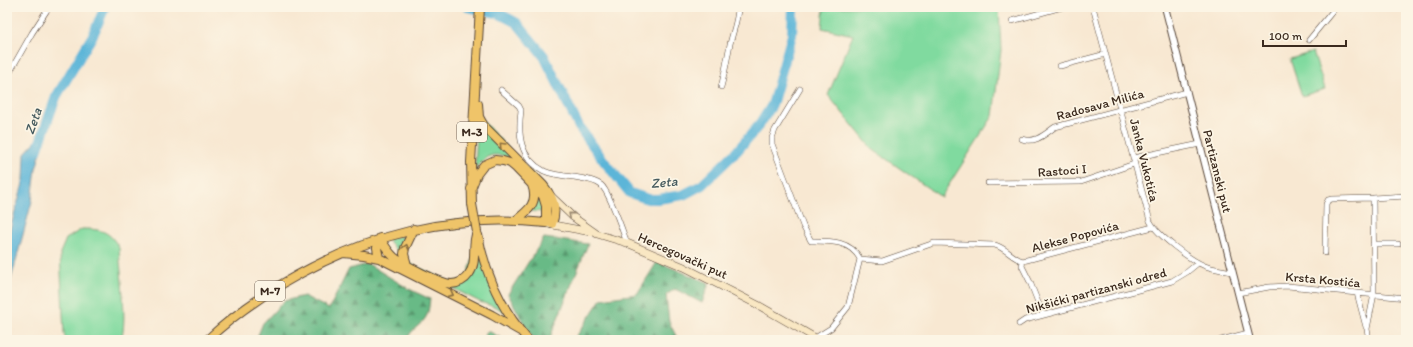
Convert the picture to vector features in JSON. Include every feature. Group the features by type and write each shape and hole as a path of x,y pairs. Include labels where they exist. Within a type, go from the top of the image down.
{"main road":[{"name":"M-3","path":"480,7 471,162 472,204 481,251 492,282 503,306 528,340"},
{"path":"475,76 478,110 484,126 573,217 597,234"},
{"path":"471,189 477,174 489,162 495,160 511,164 540,192 544,198 549,224"},
{"path":"515,221 526,213 533,203 535,194 531,183"},
{"path":"549,193 555,210 549,224"},
{"name":"M-7","path":"207,340 227,322 264,295 305,271 341,253 380,238 414,229 451,224 515,221 549,224"},
{"path":"549,224 597,234 627,243"},
{"path":"407,265 404,248 414,229"},
{"path":"380,238 390,254 407,265 445,283 453,284 461,282 468,276 473,268 474,242 477,232"},
{"path":"379,258 377,248 380,238"},
{"name":"Hercegovački put","path":"627,243 676,263 712,280 817,339"},
{"path":"341,253 379,258 492,315 520,331"}],"street":[{"path":"7,77 32,33 49,7"},
{"path":"721,87 726,69 730,43 738,17 738,7"},
{"path":"1012,21 1062,7"},
{"name":"Janka Vukotića","path":"1093,7 1147,215 1153,227 1198,263 1207,267 1232,272"},
{"name":"Partizanski put","path":"1165,7 1250,340"},
{"path":"1309,40 1336,7"},
{"path":"1060,66 1106,54"},
{"path":"800,89 775,130 772,138 772,144 803,226 812,241 840,242 853,250 860,259 848,307 831,328 817,339"},
{"name":"Hercegovački put","path":"501,90 519,106 521,110 519,136 529,160 544,171 556,175 594,181 602,186 621,223 627,243"},
{"name":"Radosava Milića","path":"1022,139 1027,141 1036,139 1055,127 1187,92"},
{"path":"1133,158 1200,144"},
{"name":"Rastoci I","path":"988,183 1081,182 1134,164"},
{"path":"1325,254 1326,204 1328,200 1406,196"},
{"path":"1367,329 1374,294 1373,198"},
{"name":"Alekse Popovića","path":"860,259 882,261 934,243 994,245 1002,248 1016,259 1023,261 1153,227"},
{"path":"1373,244 1398,244"},
{"path":"1023,261 1022,268 1030,282 1043,315"},
{"name":"Nikšićki partizanski odred","path":"1019,324 1025,320 1172,281 1198,263"},
{"name":"Krsta Kostića","path":"1238,293 1270,287 1288,286 1406,298"},
{"path":"1357,293 1369,340"},
{"path":"1221,340 1248,333"}],"green space":[{"path":"824,7 999,7 1001,50 993,116 941,197 872,149 828,95 853,35 822,28"},
{"path":"1313,52 1325,89 1302,96 1290,59"},
{"path":"478,116 547,190 552,213 550,213 512,159 501,155 493,155 487,157 475,168"},
{"path":"537,188 544,212 530,211"},
{"path":"82,229 104,232 116,242 119,248 124,309 123,332 121,340 66,340 64,334 60,253 66,239"},
{"path":"403,236 402,249 404,255 396,250 387,238"},
{"path":"544,238 588,244 549,340 538,340 530,335 508,294"},
{"path":"476,248 505,312 496,307 480,302 388,255 396,257 450,282 466,280"},
{"path":"657,262 709,283 702,303 675,289 666,295 669,322 678,340 574,340 601,299 637,294"},
{"path":"368,264 409,289 430,299 429,309 425,319 411,333 407,340 256,340 263,323 284,301 304,296 329,309 349,269"},
{"path":"488,331 505,340 482,340"}],"water":[{"path":"41,139 44,141 36,169 32,201 7,294 7,240 24,180 25,153 37,140"}],"waterway":[{"name":"Zeta","path":"37,151 56,97 93,35 105,7"},
{"name":"Zeta","path":"468,7 498,13 517,23 544,56 579,127 604,161 630,193 648,199 683,195 702,185 737,151 760,124 772,105 792,35 793,7"}]}
